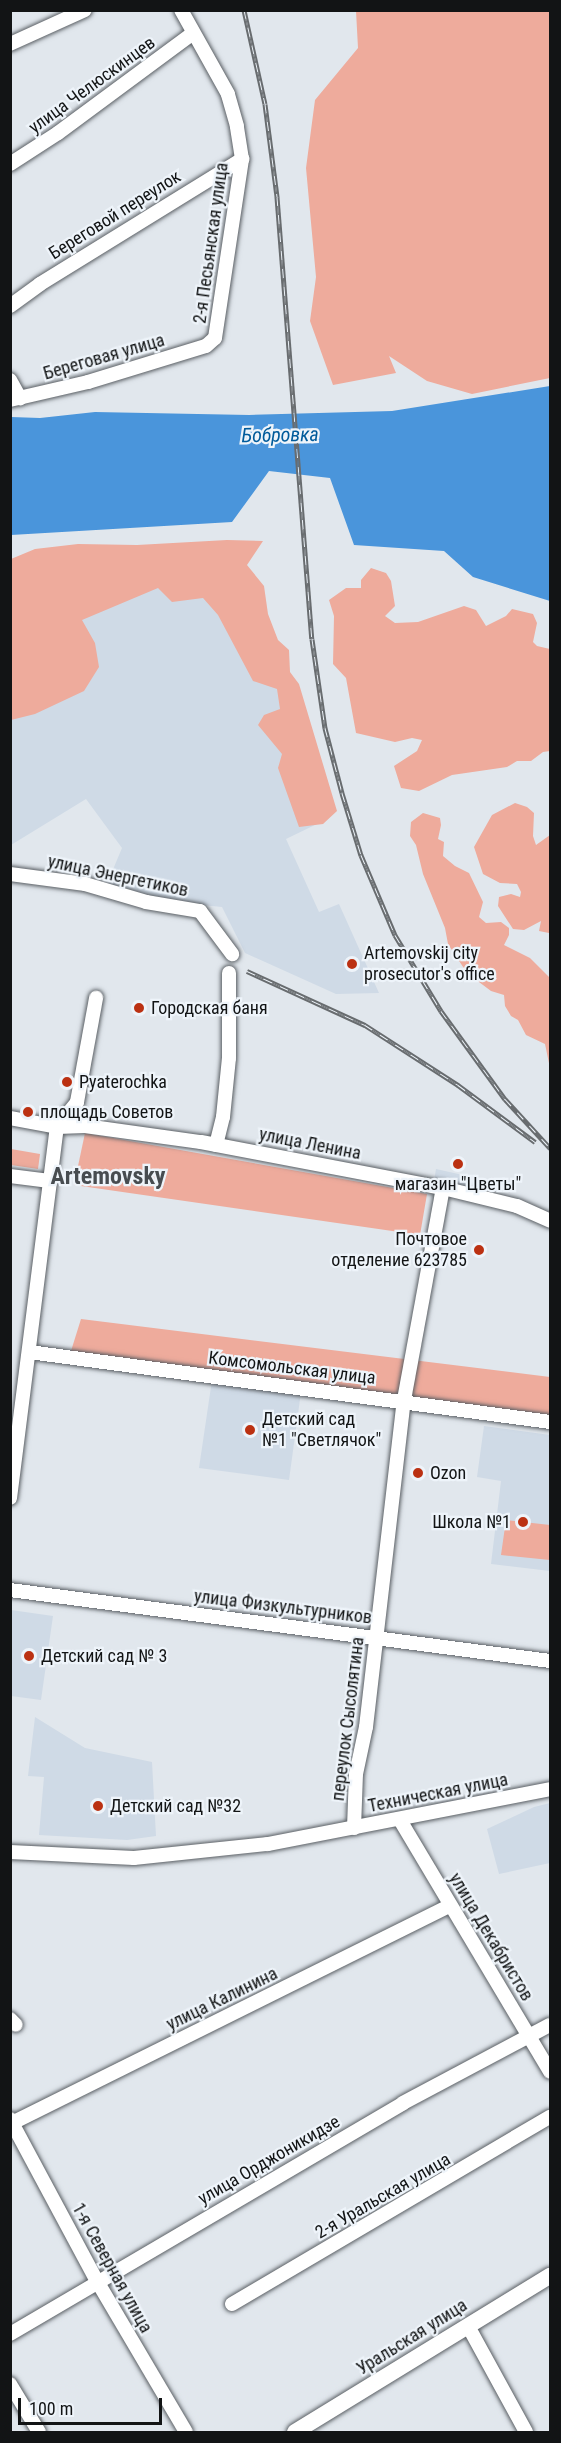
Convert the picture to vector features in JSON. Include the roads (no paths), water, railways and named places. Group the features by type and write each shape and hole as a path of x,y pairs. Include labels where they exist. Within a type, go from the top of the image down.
{"main road":[{"name":"Уральская улица","path":"295,2433 550,2276"}],"street":[{"path":"10,44 86,10"},
{"name":"2-я Песьянская улица","path":"181,10 228,94 237,126 242,159 215,338 206,346"},
{"name":"улица Челюскинцев","path":"10,164 58,133 193,33"},
{"name":"Береговой переулок","path":"10,306 70,265 242,159"},
{"name":"Береговая улица","path":"15,399 88,382 206,346"},
{"path":"10,380 15,399"},
{"name":"улица Энергетиков","path":"10,874 85,884 146,902 200,911 232,954"},
{"path":"216,1145 223,1117 229,1058 230,973"},
{"path":"10,1498 57,1127 76,1102 96,998"},
{"name":"улица Ленина","path":"10,1118 57,1127 85,1126 216,1145 443,1188 517,1206 550,1221"},
{"path":"10,1176 50,1181"},
{"name":"переулок Сысолятина","path":"354,1828 356,1774 366,1727 404,1400 443,1188"},
{"name":"Комсомольская улица","path":"29,1352 404,1400 550,1422"},
{"name":"улица Физкультурников","path":"10,1590 550,1662"},
{"name":"Техническая улица","path":"10,1852 134,1858 268,1844 550,1789"},
{"name":"улица Декабристов","path":"400,1820 449,1906 550,2072"},
{"name":"улица Калинина","path":"11,2122 449,1906"},
{"name":"улица Орджоникидзе","path":"10,2334 403,2103 550,2025"},
{"name":"2-я Уральская улица","path":"232,2304 550,2117"},
{"name":"1-я Северная улица","path":"11,2122 97,2281 186,2433"},
{"path":"468,2326 526,2433"},
{"path":"10,2384 39,2433"}],"water":[{"name":"Бобровка","path":"550,386 550,601 473,577 444,551 354,545 330,478 269,471 232,522 11,535 11,417 40,418 95,412 249,415 392,411"}],"railway":[{"path":"244,10 265,104 277,197 312,639 325,728 342,793 361,855 395,935 441,1011 505,1099 550,1148"},
{"path":"247,971 365,1025 458,1085 535,1142"}],"place":[{"name":"Artemovskij city prosecutor's office","path":"352,964"},
{"name":"Городская баня","path":"139,1008"},
{"name":"Pyaterochka","path":"67,1082"},
{"name":"площадь Советов","path":"28,1112"},
{"name":"магазин \"Цветы\"","path":"458,1164"},
{"name":"Почтовое отделение 623785","path":"479,1250"},
{"name":"Детский сад №1 \"Светлячок\"","path":"250,1430"},
{"name":"Ozon","path":"418,1473"},
{"name":"Школа №1","path":"523,1522"},
{"name":"Детский сад № 3","path":"29,1656"},
{"name":"Детский сад №32","path":"98,1806"}],"district":[{"name":"Artemovsky","path":"108,1177"}]}
